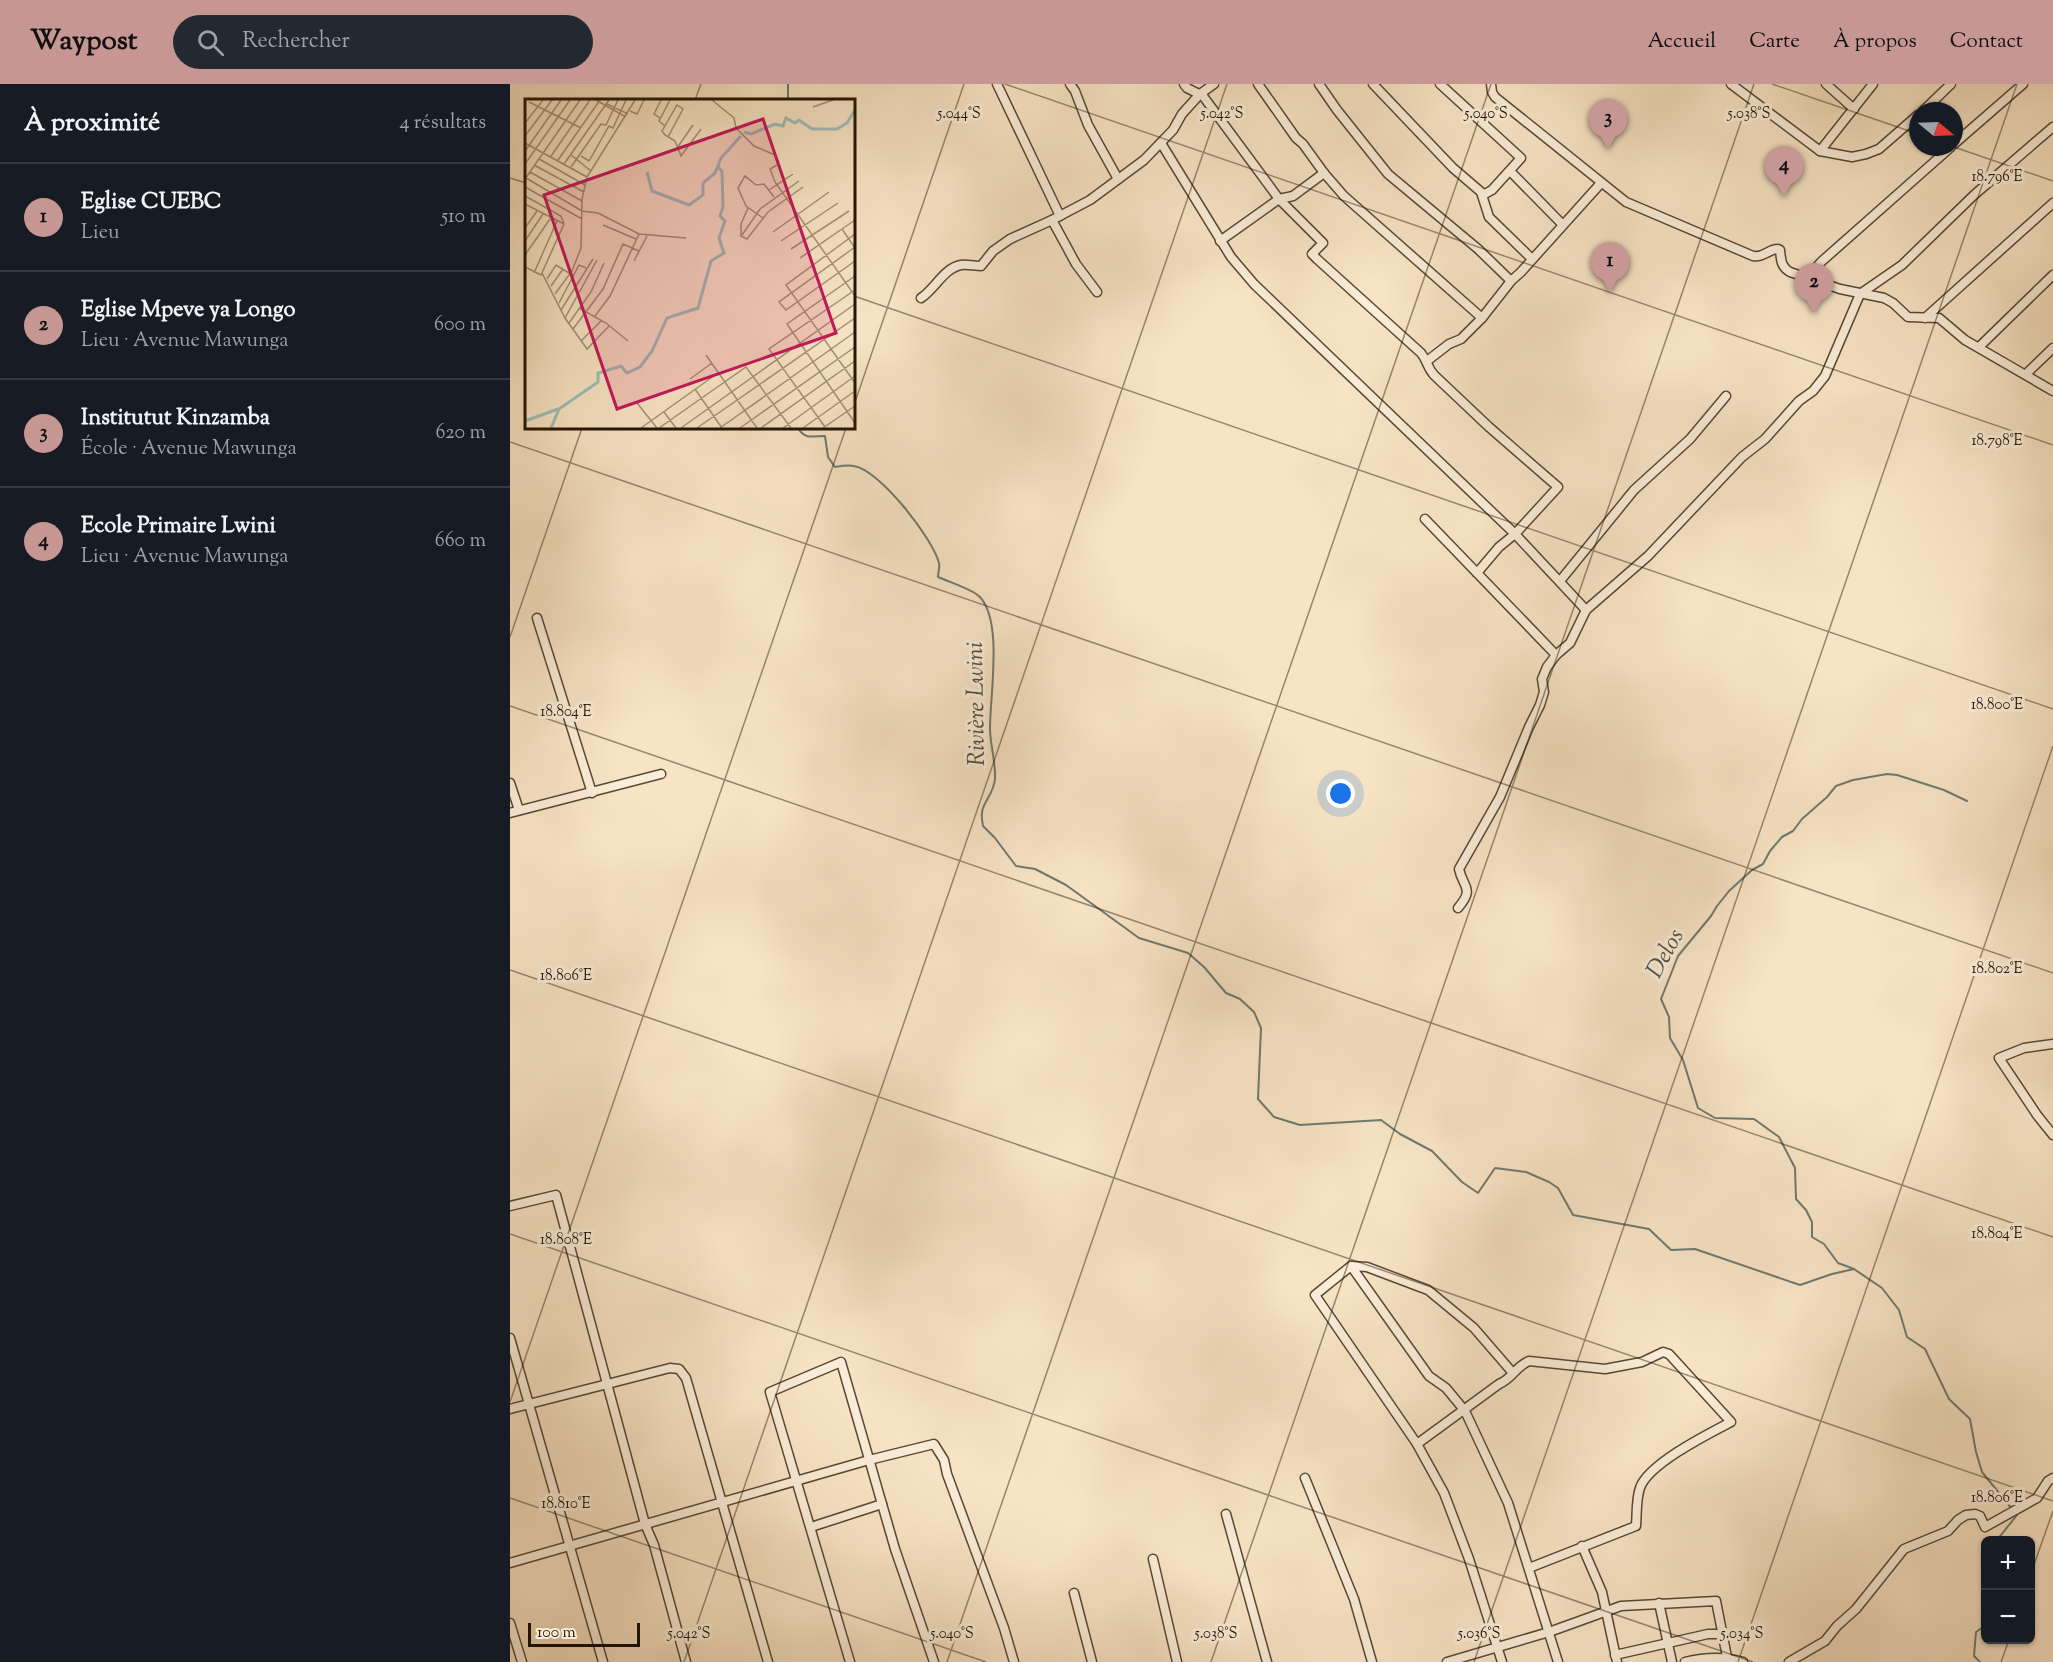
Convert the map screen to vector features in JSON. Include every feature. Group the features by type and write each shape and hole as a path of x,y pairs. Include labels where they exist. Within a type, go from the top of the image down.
{"street":[{"path":"997,84 1076,264 1097,292"},
{"path":"1070,84 1088,125 1119,179"},
{"path":"1184,84 1187,88 1200,94 1279,199 1323,243 1312,254 1317,260 1427,360 1428,368 1434,375 1489,427 1558,487 1515,534 1499,547 1477,573"},
{"path":"921,298 931,292 950,270 961,265 981,266 993,251 1010,239 1090,200 1119,179 1144,160 1161,143 1200,94 1214,84"},
{"path":"1258,84 1324,173 1344,196 1482,318"},
{"path":"1319,84 1388,174 1478,249 1511,281"},
{"path":"1373,84 1453,168 1483,195 1489,217 1532,259"},
{"path":"1440,84 1521,158 1492,190 1483,195"},
{"path":"1491,84 1492,93 1496,97 1626,201 1753,256 1763,256 1772,249 1778,249 1784,268 1840,289 1884,298 1908,317 1939,318 1965,340 2053,391"},
{"path":"1731,84 1820,151 1852,157 1866,154 1879,148 1909,123"},
{"path":"1826,84 1854,109"},
{"path":"1820,151 1873,84"},
{"path":"1932,102 1951,84"},
{"path":"1963,136 2023,84"},
{"path":"1458,908 1468,892 1459,869 1500,797 1540,705 1544,692 1542,679 1547,667 1556,655 1570,644 1586,610 1648,556 1742,457 1765,439 1799,401 1813,391 1825,376 1860,294 1902,265 1974,195 2053,127"},
{"path":"1161,143 1231,257 1254,284 1515,534 1586,610"},
{"path":"1808,277 1821,262 1941,156"},
{"path":"1510,171 1563,224"},
{"path":"1221,241 1279,199 1293,196 1324,173"},
{"path":"1427,360 1449,344 1461,339 1482,318 1511,281 1601,183"},
{"path":"1926,318 2053,203"},
{"path":"1979,347 2053,275"},
{"path":"2026,374 2053,348"},
{"path":"1560,581 1634,490 1690,439 1726,396"},
{"path":"1425,519 1556,655"},
{"path":"537,618 592,793"},
{"path":"510,783 515,812 661,774"},
{"path":"2053,1044 2024,1048 1999,1058 2053,1135"},
{"path":"510,1206 556,1195 645,1524 654,1545 686,1662"},
{"path":"1502,1662 1469,1559 1444,1493 1417,1444 1315,1295 1351,1266 1367,1267 1428,1290 1474,1328 1512,1372"},
{"path":"1351,1266 1429,1376 1446,1388 1465,1411 1508,1503 1558,1662"},
{"path":"510,1338 603,1662"},
{"path":"1417,1444 1506,1382 1512,1372 1521,1364 1529,1361 1615,1369 1642,1362 1663,1352 1670,1354 1731,1422 1677,1452 1647,1476 1640,1487 1636,1526 1529,1568"},
{"path":"850,1662 770,1392 841,1362 882,1504 934,1662"},
{"path":"510,1409 670,1368 679,1369 686,1378 768,1662"},
{"path":"510,1563 869,1460 934,1444 944,1460 1014,1662"},
{"path":"1305,1478 1354,1599 1372,1662"},
{"path":"1789,1662 1825,1641 1837,1626 1856,1609 1904,1549 1948,1531 1966,1515 1980,1516 1985,1527 2037,1498 2053,1478"},
{"path":"811,1527 882,1504"},
{"path":"1226,1514 1267,1662"},
{"path":"1582,1546 1602,1592 1616,1658 1668,1642 1708,1634 1724,1634"},
{"path":"1153,1559 1177,1662"},
{"path":"1074,1593 1092,1662"},
{"path":"1447,1662 1549,1632 1621,1606 1716,1601 1727,1657"},
{"path":"1659,1603 1672,1662"},
{"path":"510,1623 522,1662"},
{"path":"1685,1662 1727,1657 1743,1662"}],"waterway":[{"name":"Rivière Lwini","path":"788,84 788,99"},
{"name":"Rivière Lwini","path":"799,429 806,436 825,436 828,457 835,467 852,466 865,470 891,492 916,523 935,552 939,565 938,577 976,594 987,608 991,623 994,660 990,728 995,779 992,791 982,810 983,826 1016,866 1035,869 1066,885 1139,938 1188,953 1204,967 1226,993 1240,999 1254,1012 1261,1028 1258,1099 1274,1117 1300,1125 1381,1120 1400,1134 1432,1151 1462,1182 1478,1193 1495,1168 1526,1172 1558,1188 1573,1215 1649,1229 1671,1250 1695,1249 1800,1285 1854,1269"},
{"name":"Delos","path":"1967,801 1944,790 1897,775 1887,774 1853,780 1836,786 1793,831 1782,837 1763,864 1752,870 1729,891 1678,956 1661,999 1669,1017 1670,1038 1683,1060 1698,1108 1715,1118 1754,1119 1779,1137 1795,1168 1796,1199 1806,1210 1812,1222 1812,1237 1824,1244 1838,1263 1854,1269 1882,1288 1899,1310 1907,1337 1925,1349 1949,1399 1970,1419 1982,1472 2012,1509"},
{"name":"Rivière Lwini","path":"2000,1536 2017,1515 2016,1513"},
{"name":"Rivière Lwini","path":"1980,1662 1974,1656 1976,1632 1981,1628"}],"place":[{"name":"Institutut Kinzamba","path":"1608,149"},
{"name":"Ecole Primaire Lwini","path":"1784,196"},
{"name":"Eglise CUEBC","path":"1610,292"},
{"name":"Eglise Mpeve ya Longo","path":"1814,313"}]}
